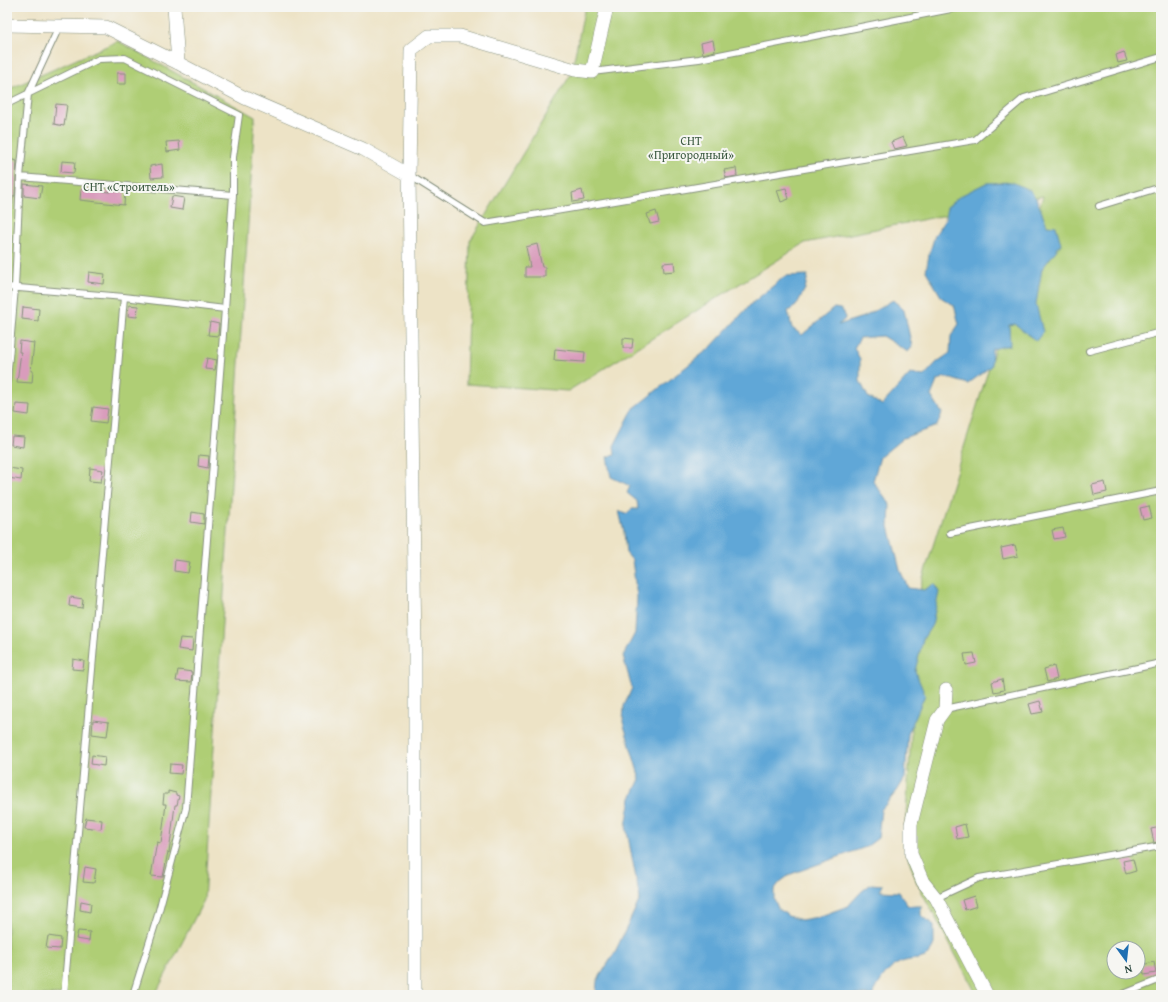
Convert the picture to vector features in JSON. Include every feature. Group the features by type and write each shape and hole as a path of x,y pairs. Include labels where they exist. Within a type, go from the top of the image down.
{"street":[{"path":"174,7 178,63"},
{"path":"415,995 415,655 409,175 411,50 429,36 460,36 575,70 592,72 607,7"},
{"path":"7,25 106,28 245,98 362,149 409,175"},
{"path":"946,690 945,709 937,720 911,824 911,854 923,882 936,898 987,995"}],"lane":[{"path":"592,72 699,59 961,7"},
{"path":"7,381 15,288 20,177 28,94 59,27"},
{"path":"409,175 485,223 975,140 1024,98 1161,57"},
{"path":"7,104 99,58 125,58 239,115 233,156 233,195 225,309 186,808 157,918 133,995"},
{"path":"20,177 233,195"},
{"path":"1098,206 1161,187"},
{"path":"7,287 124,297 225,309"},
{"path":"64,995 124,297"},
{"path":"1089,351 1161,332"},
{"path":"950,533 1161,492"},
{"path":"945,709 1161,663"},
{"path":"936,898 979,878 1161,846"},
{"path":"1121,995 1161,979"}],"green space":[{"name":"СНТ «Пригородный»","path":"585,7 1161,7 1161,995 977,995 917,883 904,845 921,584 1043,196 805,243 568,391 466,384 470,241 571,74"},
{"name":"СНТ «Строитель»","path":"118,41 255,117 204,900 155,995 7,995 7,90"}],"water":[{"path":"1012,182 1029,190 1036,198 1047,225 1056,226 1061,244 1042,269 1036,304 1043,332 1036,341 1015,324 1009,325 1010,345 992,349 991,366 968,384 945,377 937,381 931,396 942,413 937,426 903,438 880,457 873,481 890,504 889,526 900,570 908,588 924,590 934,584 939,592 932,625 923,639 915,671 925,695 908,734 905,778 897,791 881,810 878,838 866,847 791,874 780,882 774,890 774,899 778,908 788,916 801,920 818,917 848,906 871,884 883,885 880,891 899,892 908,906 921,906 921,915 934,925 934,944 929,955 919,959 905,961 895,966 882,979 873,995 596,995 597,981 615,952 640,899 626,826 631,798 640,779 623,722 624,706 632,688 623,656 635,633 637,597 632,560 626,553 624,532 619,511 626,514 632,509 638,509 637,501 627,493 630,486 611,477 607,457 615,455 614,446 633,409 711,347 751,304 785,276 808,275 805,289 796,306 788,311 792,328 802,335 834,308 840,309 844,312 845,319 838,325 866,316 893,300 904,310 912,347 908,352 882,336 860,338 854,348 860,359 860,381 868,397 882,405 910,374 924,376 937,362 950,353 951,336 959,324 954,305 942,298 926,271 935,235 946,218 947,207 960,196 986,183"}],"building":[{"path":"713,40 715,51 703,54 701,43"},
{"path":"1124,52 1127,61 1118,63 1116,55"},
{"path":"117,73 126,73 126,84 117,84"},
{"path":"56,104 67,105 64,126 54,124"},
{"path":"903,137 907,146 894,149 891,142"},
{"path":"179,141 180,150 167,152 166,142"},
{"path":"9,159 17,161 15,196 13,196 12,205 7,205 7,167"},
{"path":"62,161 75,162 74,173 61,172"},
{"path":"162,164 163,177 151,178 150,166"},
{"path":"736,168 737,176 726,178 724,170"},
{"path":"24,184 42,186 40,198 24,196"},
{"path":"786,188 789,199 781,202 777,190"},
{"path":"81,189 125,192 124,205 80,200"},
{"path":"582,190 584,200 573,202 572,193"},
{"path":"172,196 184,198 182,210 170,208"},
{"path":"656,211 659,222 650,224 647,214"},
{"path":"537,244 542,267 545,267 545,277 525,277 525,267 530,267 526,247"},
{"path":"674,262 675,271 664,272 663,263"},
{"path":"89,272 105,274 104,284 88,282"},
{"path":"129,305 138,306 137,317 128,316"},
{"path":"23,307 39,309 38,321 22,319"},
{"path":"210,322 219,324 218,336 208,335"},
{"path":"623,338 633,339 632,348 623,348"},
{"path":"20,341 34,343 31,371 33,371 32,383 17,382 21,352 19,352"},
{"path":"555,349 585,352 584,362 554,360"},
{"path":"207,358 217,360 215,370 205,369"},
{"path":"16,404 30,405 29,415 15,413"},
{"path":"93,407 108,409 106,423 91,421"},
{"path":"12,436 24,437 23,447 11,445"},
{"path":"199,455 209,456 208,468 198,466"},
{"path":"9,468 22,470 21,480 8,478"},
{"path":"90,468 103,470 101,482 89,481"},
{"path":"1105,482 1107,492 1094,495 1092,485"},
{"path":"1149,506 1152,518 1143,520 1140,508"},
{"path":"192,512 204,514 204,524 191,522"},
{"path":"1063,528 1065,537 1054,539 1052,530"},
{"path":"1015,545 1018,556 1003,559 1001,548"},
{"path":"175,560 190,562 188,573 174,571"},
{"path":"70,597 83,599 82,608 69,606"},
{"path":"180,638 193,639 192,651 178,649"},
{"path":"974,653 976,663 966,665 964,654"},
{"path":"73,659 84,661 83,670 72,669"},
{"path":"1054,666 1057,679 1047,682 1044,669"},
{"path":"178,670 192,672 191,682 176,681"},
{"path":"1002,679 1004,690 994,692 992,682"},
{"path":"1040,701 1043,712 1032,714 1029,704"},
{"path":"93,720 109,722 107,736 92,734"},
{"path":"92,755 105,757 104,766 91,764"},
{"path":"170,764 182,765 181,774 169,773"},
{"path":"168,791 176,793 176,795 179,796 177,805 175,805 169,853 168,852 163,877 151,876 157,842 161,843 166,804 163,804 164,794 168,794"},
{"path":"86,818 102,820 101,829 84,827"},
{"path":"965,824 968,837 957,839 955,827"},
{"path":"1161,827 1161,842 1154,843 1151,829"},
{"path":"1133,859 1136,871 1126,874 1123,861"},
{"path":"85,867 96,869 94,883 83,882"},
{"path":"974,896 977,906 965,910 962,900"},
{"path":"81,901 91,903 90,912 80,910"},
{"path":"78,931 90,932 89,941 76,939"},
{"path":"48,936 61,938 60,949 46,948"},
{"path":"1154,962 1156,973 1146,975 1146,964"}]}
